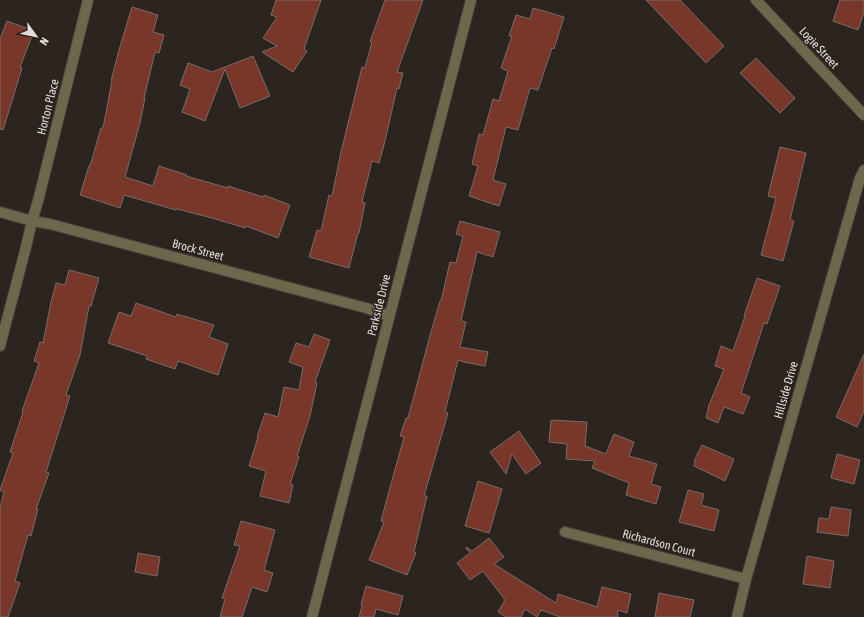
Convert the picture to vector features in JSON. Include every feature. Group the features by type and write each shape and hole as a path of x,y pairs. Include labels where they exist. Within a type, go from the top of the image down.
{"street":[{"name":"Horton Place","path":"0,346 88,0"},
{"name":"Parkside Drive","path":"312,617 472,0"},
{"name":"Logie Street","path":"756,0 864,114"},
{"name":"Hillside Drive","path":"737,617 746,579 858,186 864,170"},
{"name":"Brock Street","path":"0,212 366,308 389,316"},
{"name":"Richardson Court","path":"565,532 746,579"}],"building":[{"path":"276,0 321,0 304,49 307,51 293,72 262,52 277,46 263,38 277,17 271,15"},
{"path":"385,0 423,0 397,72 403,73 399,89 397,88 379,163 372,161 362,202 365,203 359,233 349,268 309,257 317,230 321,231 329,195 332,196 341,152 362,67 365,68 372,42 370,42"},
{"path":"646,0 680,0 724,46 706,63"},
{"path":"840,0 864,0 864,12 858,30 833,21"},
{"path":"132,7 158,15 153,32 164,35 159,53 155,52 144,98 140,123 125,177 153,186 159,166 187,175 186,176 228,188 228,186 263,197 264,195 290,205 278,238 246,226 245,228 124,195 120,208 80,195 101,128 103,128 111,81"},
{"path":"533,8 564,17 554,49 552,48 538,90 530,88 518,130 506,127 493,180 506,184 499,206 469,196 478,166 472,164 479,134 483,135 493,99 499,101 508,71 501,68 512,36 509,36 516,15 530,19"},
{"path":"7,21 34,31 20,67 22,68 3,130 0,129 0,39"},
{"path":"253,56 270,96 240,108 225,69 205,121 182,112 190,89 180,85 188,63 212,72"},
{"path":"756,58 795,98 780,113 740,73"},
{"path":"780,147 806,153 790,220 794,221 783,261 761,255 776,198 768,196"},
{"path":"460,221 500,232 493,257 477,252 461,321 466,322 460,347 488,352 485,366 458,360 445,412 448,413 424,496 427,496 414,552 416,553 407,575 369,560 384,522 381,521 404,437 400,436 406,418 408,418 431,332 441,301 450,262 456,263 463,236 456,234"},
{"path":"69,270 99,278 91,306 89,306 80,355 66,395 70,396 46,472 49,473 36,509 38,509 31,536 28,535 15,581 20,583 8,617 0,617 0,508 4,492 0,490 13,453 10,452 23,412 22,411 39,363 34,361 40,342 43,343 56,283 65,285"},
{"path":"757,278 780,286 767,324 764,323 741,393 750,397 743,414 724,407 718,423 706,418 709,405 724,369 715,366 721,346 733,351"},
{"path":"136,303 176,317 177,314 214,325 209,337 228,344 218,375 178,361 175,369 146,359 147,356 108,343 119,312 131,316"},
{"path":"314,334 330,340 315,382 317,383 310,416 290,484 293,485 289,503 260,496 266,471 249,466 265,413 278,417 284,387 299,390 303,367 289,362 296,343 309,347"},
{"path":"864,354 864,411 857,427 836,417"},
{"path":"551,420 587,422 585,446 606,454 614,434 634,442 629,456 657,464 651,484 661,487 656,504 626,495 629,483 592,468 595,461 566,459 567,444 549,442"},
{"path":"519,431 541,463 526,474 512,454 506,474 490,452"},
{"path":"702,445 734,459 725,481 694,466 695,459"},
{"path":"837,454 860,460 854,484 831,478"},
{"path":"478,481 502,489 489,533 465,526"},
{"path":"688,490 704,494 701,505 719,510 714,531 679,522"},
{"path":"831,507 851,510 848,536 817,532 819,518 829,519"},
{"path":"241,521 275,530 264,570 273,573 267,592 252,587 242,617 220,617 225,599 222,598 240,546 234,545"},
{"path":"489,538 504,557 494,564 556,603 558,594 597,607 602,587 631,594 627,613 618,610 618,617 560,617 541,610 537,617 525,609 521,617 506,617 498,612 505,600 483,571 470,580 457,563 470,553 466,547 472,551"},
{"path":"138,553 160,557 157,576 135,572"},
{"path":"807,556 834,561 830,588 803,584"},
{"path":"366,586 403,596 398,615 376,609 374,617 359,617"},
{"path":"659,593 694,600 690,617 655,617"}]}
